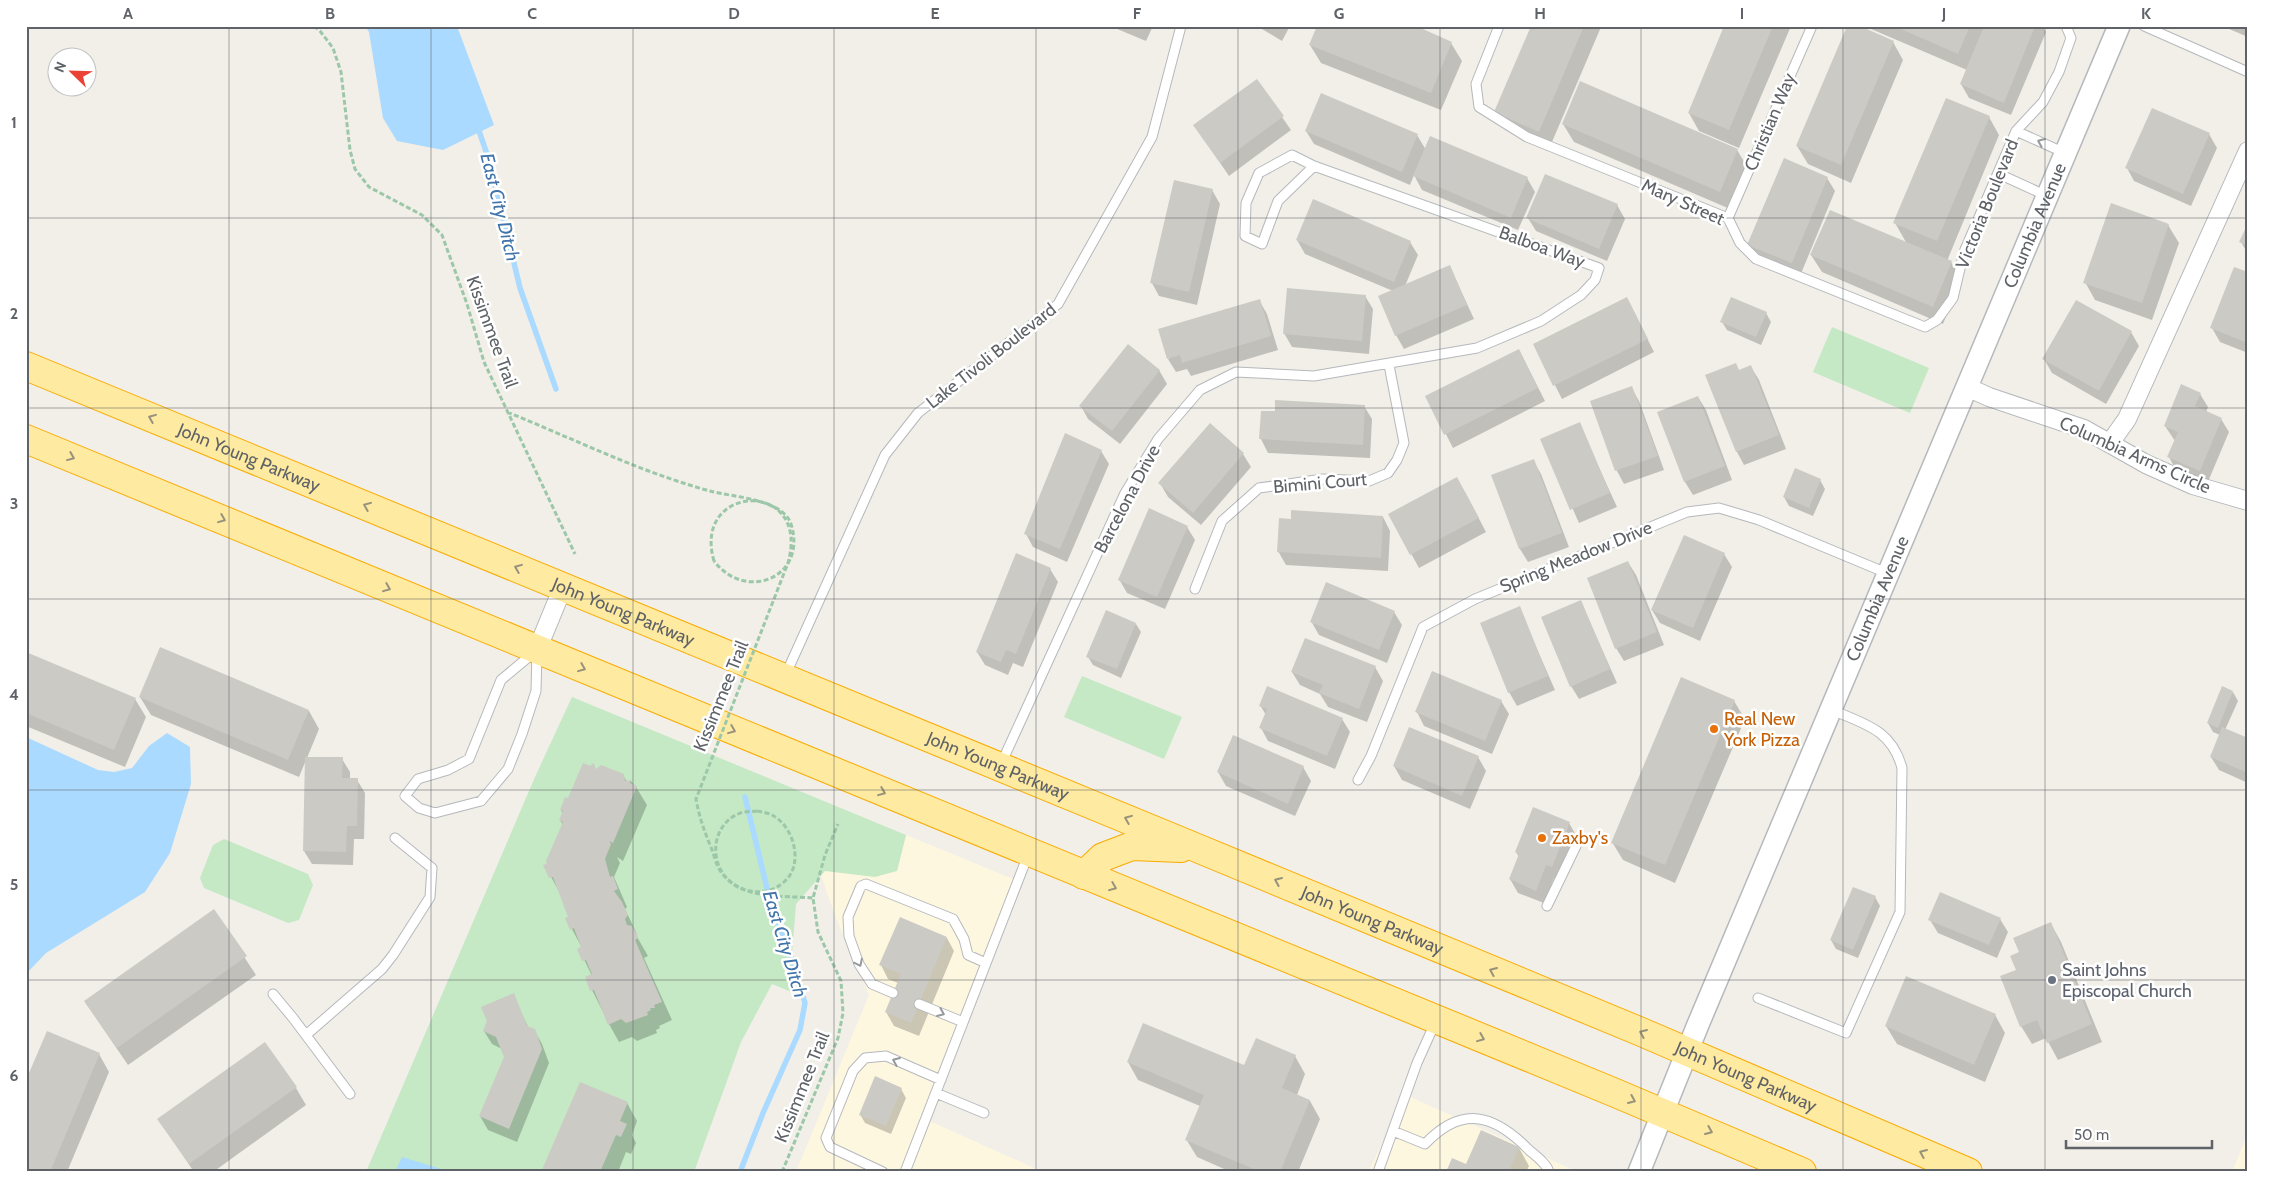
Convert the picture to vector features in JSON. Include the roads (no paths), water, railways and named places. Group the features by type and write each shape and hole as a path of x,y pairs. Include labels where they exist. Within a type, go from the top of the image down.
{"highway":[{"name":"John Young Parkway","path":"26,366 1197,848 1687,1052 1968,1172"},
{"path":"26,439 1664,1113 1802,1172"},
{"path":"1084,875 1103,857 1132,846 1197,848"}],"street":[{"name":"Columbia Avenue","path":"1639,1172 1687,1052 2118,26"},
{"path":"2110,443 2127,419 2248,151"},
{"name":"Columbia Arms Circle","path":"1967,387 1989,397 2084,429 2146,464 2193,485 2248,501"},
{"path":"537,650 563,587"}],"lane":[{"name":"Lake Tivoli Boulevard","path":"784,679 884,455 918,414 1058,304 1152,137 1182,26"},
{"name":"Mary Street","path":"1499,26 1476,84 1479,107 1527,136 1728,218 1740,242 1756,259 1926,326"},
{"name":"Christian Way","path":"1728,218 1812,26"},
{"name":"Victoria Boulevard","path":"1926,326 1937,320 1953,298 1964,252 2016,132 2043,102 2059,72 2071,38 2066,26"},
{"path":"2144,26 2248,72"},
{"path":"2016,132 2066,153"},
{"path":"1292,155 1314,166 1278,201 1262,244 1245,236 1246,203 1259,173 1292,155"},
{"name":"Balboa Way","path":"1314,166 1599,268 1596,280 1581,295 1541,321 1477,348 1389,365"},
{"path":"1998,174 2048,196"},
{"name":"Bimini Court","path":"1195,589 1222,521 1259,488 1323,479 1369,481 1388,473 1397,460 1404,443 1389,365"},
{"name":"Barcelona Drive","path":"1000,767 1125,493 1158,439 1200,390 1236,372 1314,376 1389,365"},
{"name":"Spring Meadow Drive","path":"1358,780 1371,756 1423,627 1475,599 1686,512 1719,508 1759,520 1889,574"},
{"path":"537,650 536,691 508,769 481,801 435,813 420,808 406,796 418,780 448,770 469,759 501,680 537,650"},
{"path":"1758,998 1846,1033 1900,912 1902,768 1898,753 1892,743 1882,734 1832,710"},
{"path":"306,1035 382,968 394,955 430,898 432,868 395,838"},
{"path":"1547,906 1576,846"},
{"path":"906,1172 1029,853"},
{"path":"893,993 872,984 859,964 849,936 848,918 861,886 866,884 953,919 964,939 968,955 986,963"},
{"path":"273,994 350,1094"},
{"path":"919,1004 963,1022"},
{"path":"1378,1172 1417,1063 1436,1020"},
{"path":"883,1172 830,1147 826,1138 853,1070 865,1058 886,1056 941,1080"},
{"path":"936,1093 984,1113"},
{"path":"1393,1131 1425,1144 1436,1132 1454,1120 1478,1118 1514,1134 1549,1172"}],"water":[{"path":"365,26 457,26 494,125 443,150 397,141 383,118 369,32"},
{"path":"167,733 190,747 191,784 170,853 145,892 46,953 26,974 26,737 98,770 114,772 132,768 149,746"},
{"path":"402,1157 451,1172 395,1172"}],"waterway":[{"name":"East City Ditch","path":"477,125 490,163 520,288 556,389"},
{"name":"East City Ditch","path":"740,1172 763,1113 800,1030 805,1003 789,950 773,913 745,797"}],"place":[{"name":"Real New York Pizza","path":"1714,729"},
{"name":"Zaxby's","path":"1542,838"},
{"name":"Saint Johns Episcopal Church","path":"2052,980"}]}
